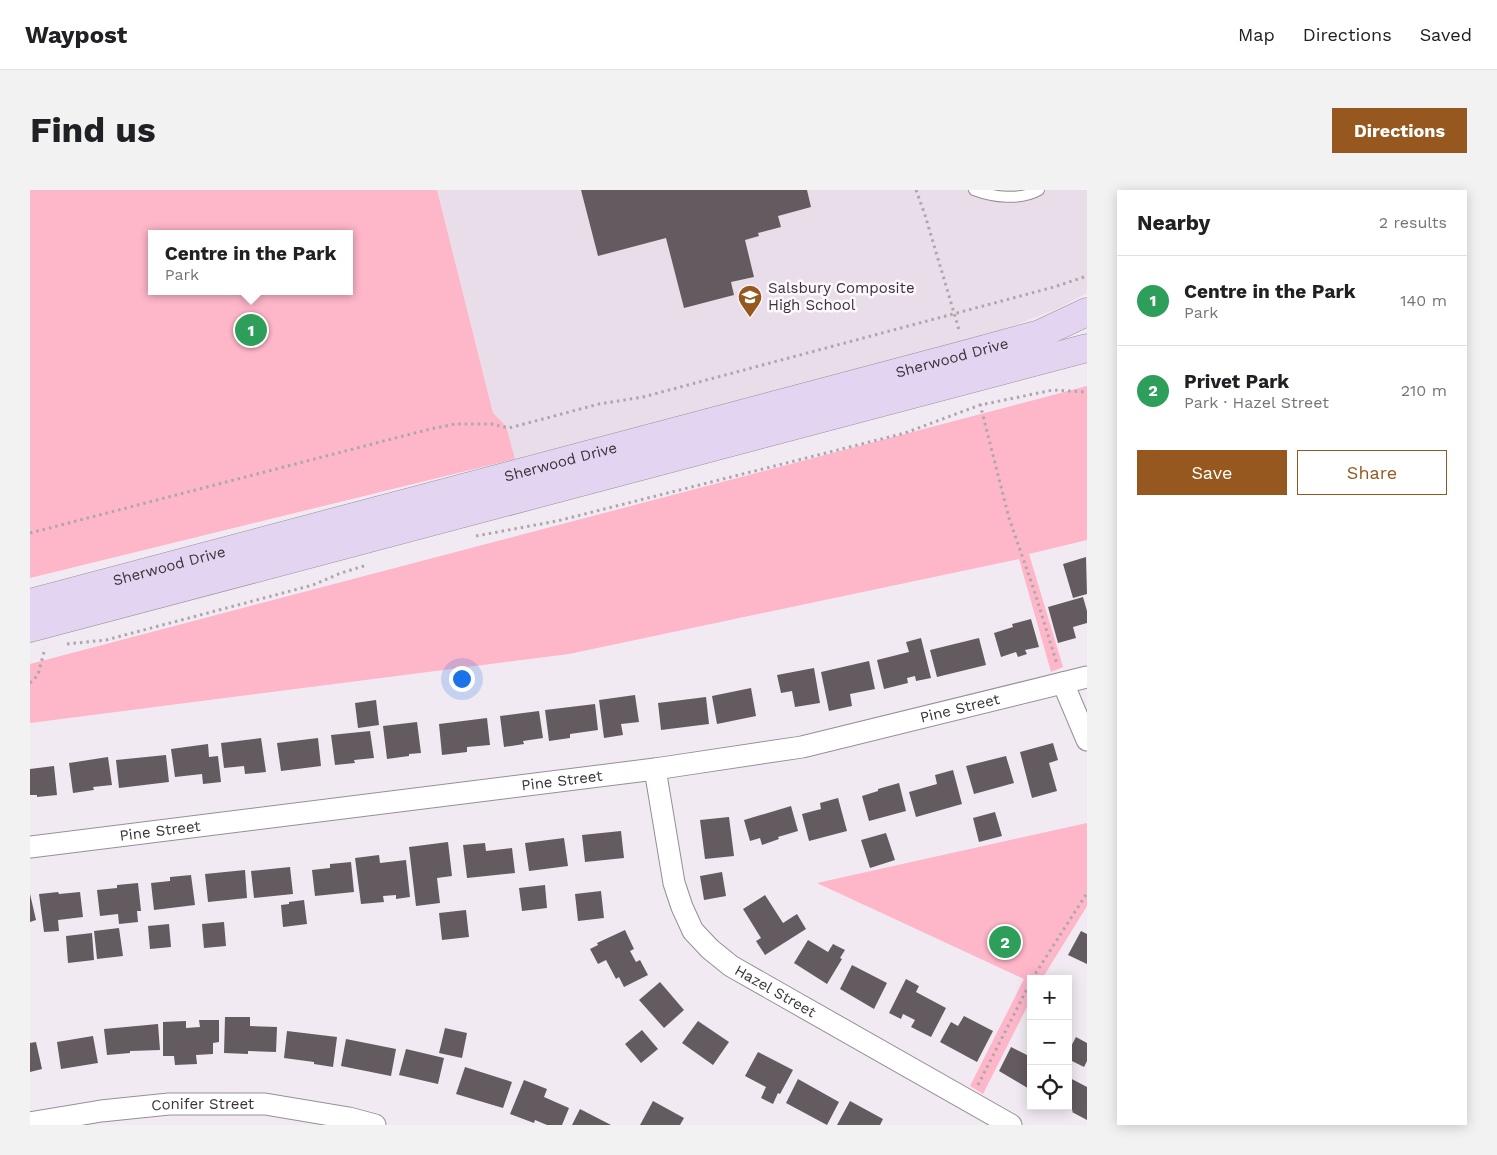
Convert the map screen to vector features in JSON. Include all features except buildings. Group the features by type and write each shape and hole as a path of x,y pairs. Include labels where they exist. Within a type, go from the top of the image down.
{"main road":[{"name":"Sherwood Drive","path":"30,604 1040,334 1087,312"},
{"name":"Sherwood Drive","path":"37,641 1087,348"}],"street":[{"name":"Pine Street","path":"30,847 655,768 802,747 1087,677"},
{"path":"1063,683 1087,740"},
{"name":"Hazel Street","path":"655,768 674,883 694,931 710,949 731,966 1012,1125"},
{"name":"Conifer Street","path":"30,1123 101,1118 169,1104 265,1104 349,1118 375,1125"}],"lane":[{"path":"974,190 989,195 1012,196 1039,190"}],"path":[{"path":"916,190 961,336"},
{"path":"30,533 430,429 455,424 491,424 509,428 599,404 643,397 1054,287 1087,276"},
{"path":"474,536 557,521 896,435 980,405 1054,390 1087,392"},
{"path":"978,398 1009,518 1063,683"},
{"path":"60,645 106,640 313,585 340,573 375,562"},
{"path":"30,683 38,675 37,641 51,646"},
{"path":"1035,975 1087,893"},
{"path":"974,1104 976,1089 1027,990"}],"shaded area":[{"path":"30,190 437,190 493,413 506,426 515,459 30,578"},
{"name":"Salsbury Composite High School","path":"437,190 1087,190 1087,293 1061,307 1003,330 745,400 515,459 506,426 493,413"},
{"path":"1087,386 1087,540 1029,554 1063,667 1051,672 1019,559 569,654 30,723 30,664"},
{"path":"1087,823 1087,906 1044,975 1027,975 1027,1007 983,1094 970,1086 1024,979 817,883"}],"place":[{"name":"Salsbury Composite High School","path":"750,318"},
{"name":"Centre in the Park","path":"251,330"},
{"name":"Privet Park","path":"1005,942"}]}
